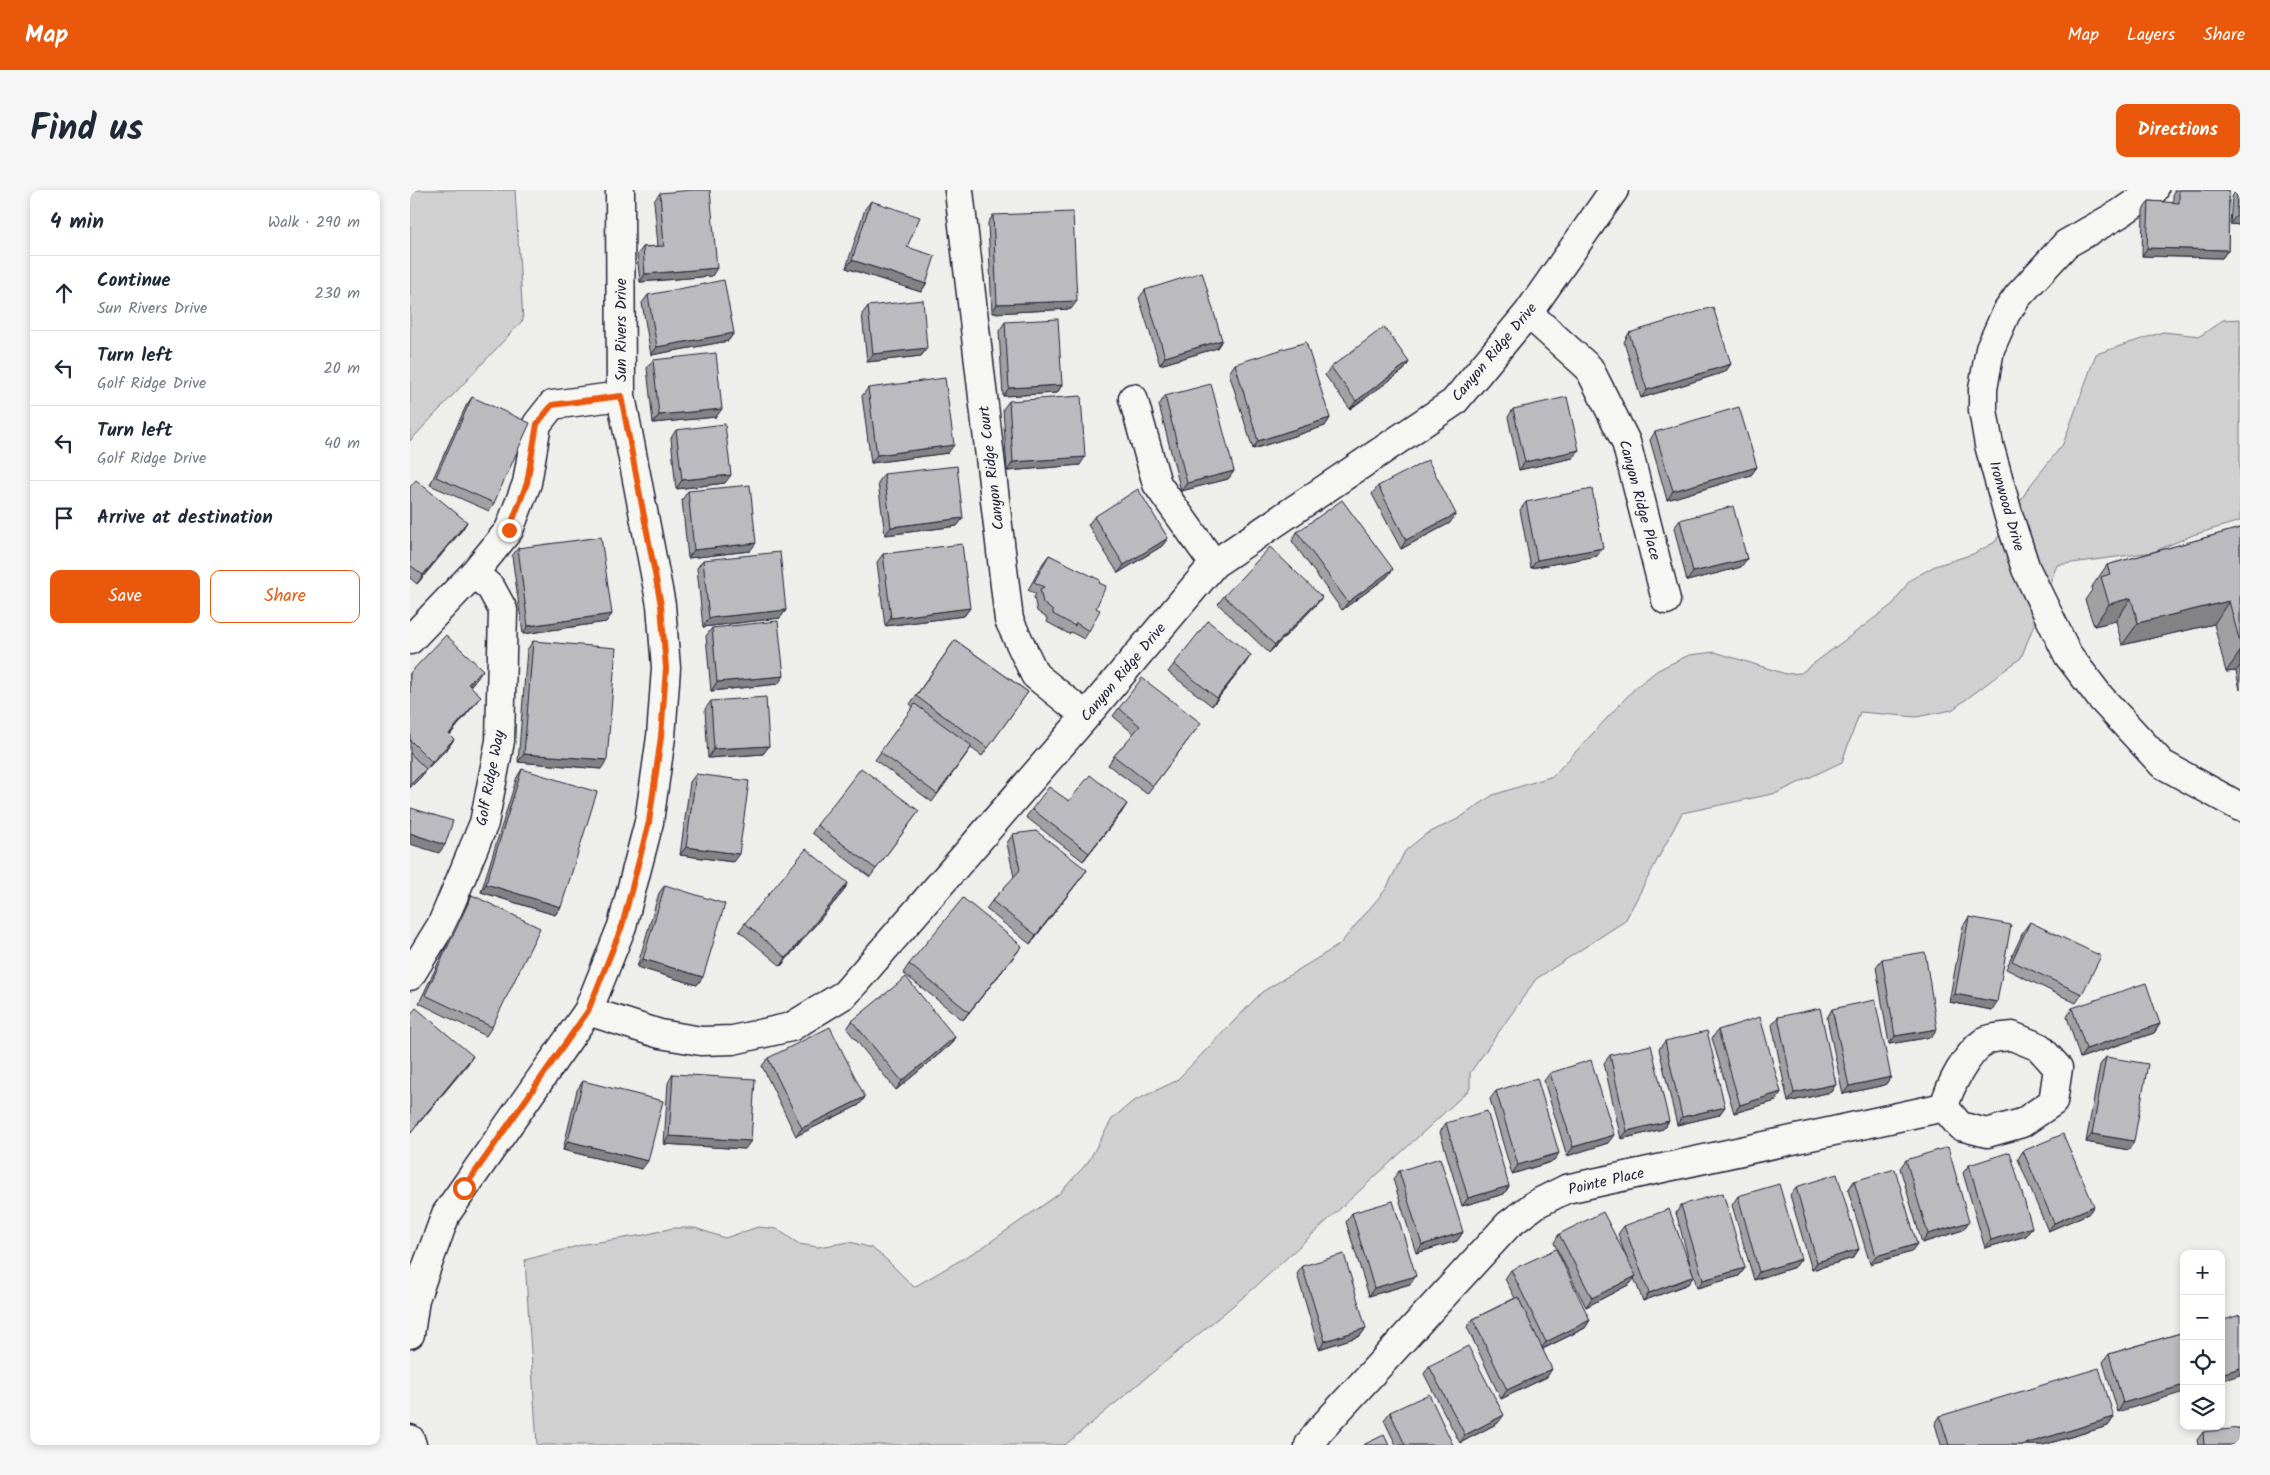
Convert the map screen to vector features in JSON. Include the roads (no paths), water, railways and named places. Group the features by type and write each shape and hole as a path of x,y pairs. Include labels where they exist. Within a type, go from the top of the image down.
{"street":[{"name":"Sun Rivers Drive","path":"410,1334 415,1300 446,1214 588,1011 622,926 649,822 661,737 666,668 661,605 621,396 620,190"},
{"name":"Canyon Ridge Drive","path":"588,1011 660,1034 701,1041 733,1040 791,1027 844,994 1086,716 1214,564 1454,402 1528,313 1608,202 1614,190"},
{"name":"Ironwood Drive","path":"2154,190 2118,214 2066,244 2018,296 2006,312 1990,349 1982,389 1983,410 1989,445 2026,569 2068,655 2100,697 2162,764 2240,807"},
{"name":"Canyon Ridge Court","path":"959,191 1009,620 1035,675 1086,716"},
{"name":"Canyon Ridge Place","path":"1528,313 1589,368 1626,442 1666,600"},
{"path":"410,640 474,573 509,530 527,483 537,424 552,405 621,396"},
{"path":"1133,398 1157,484 1214,564"},
{"name":"Golf Ridge Way","path":"410,976 442,924 484,823 500,741 503,610 491,588 474,573"},
{"name":"Pointe Place","path":"1309,1445 1318,1432 1508,1226 1536,1204 1566,1189 1944,1107"},
{"path":"410,1439 412,1445"}]}
